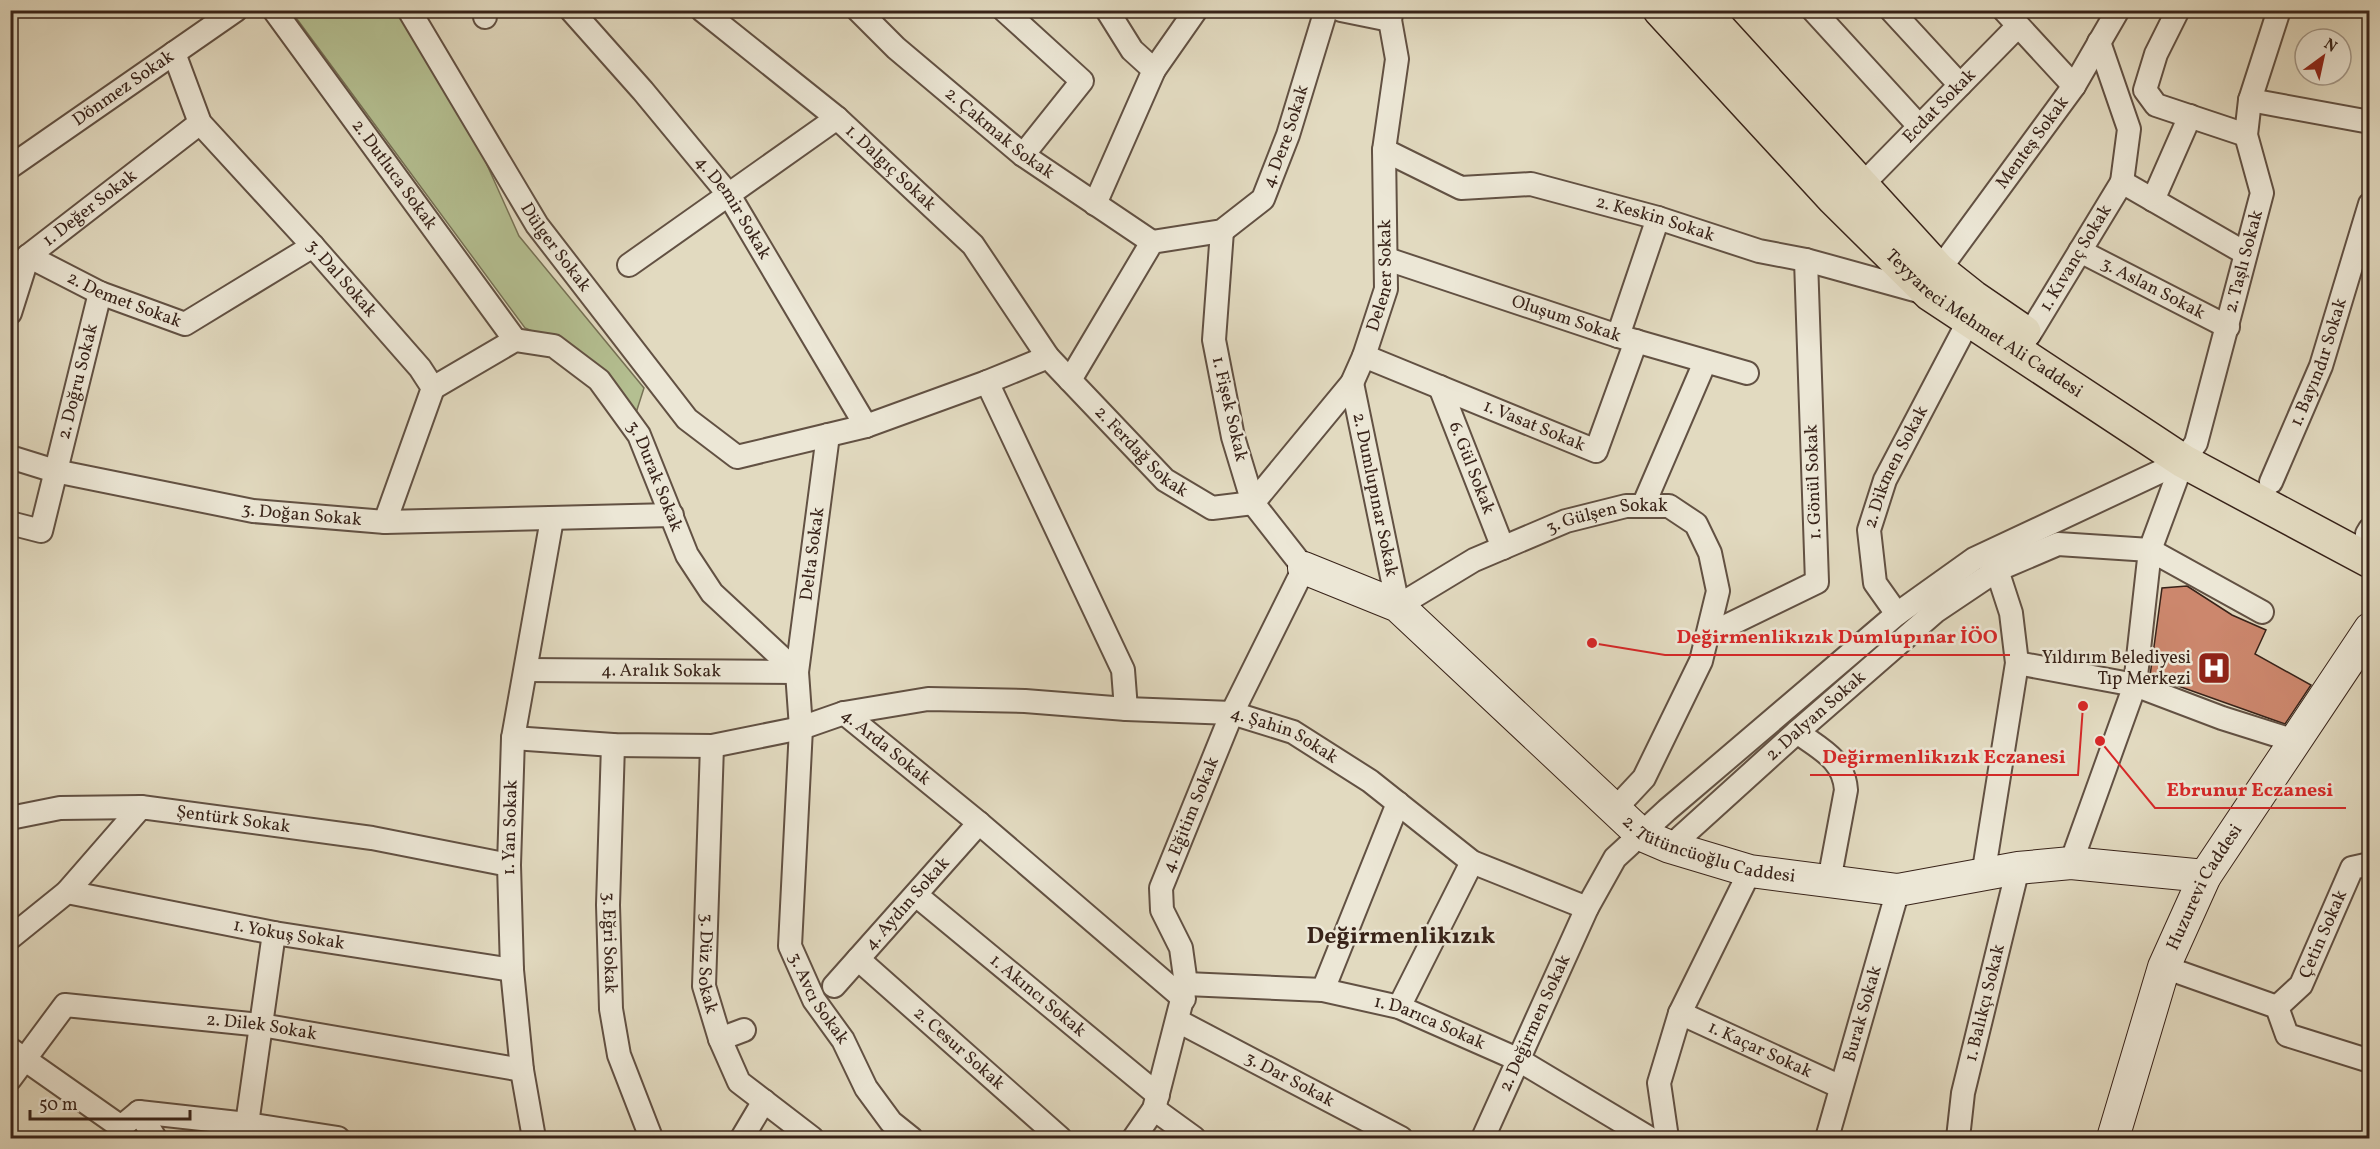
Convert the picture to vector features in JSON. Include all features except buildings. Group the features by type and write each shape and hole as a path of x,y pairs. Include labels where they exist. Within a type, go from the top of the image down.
{"main road":[{"name":"Teyyareci Mehmet Ali Caddesi","path":"1660,10 1834,199 1934,282 1973,297 2190,452 2271,482 2369,540"},
{"name":"Teyyareci Mehmet Ali Caddesi","path":"1702,10 1861,186 1934,282 1968,322 2190,452 2369,540"}],"street":[{"name":"Dönmez Sokak","path":"10,167 236,10"},
{"name":"2. Dutluca Sokak","path":"274,10 515,340"},
{"name":"Dülger Sokak","path":"410,10 537,225 687,419 737,457 828,435"},
{"name":"4. Demir Sokak","path":"571,10 729,195 866,426"},
{"name":"1. Dalgıç Sokak","path":"702,10 837,118 973,245 1048,357"},
{"name":"2. Çakmak Sokak","path":"858,10 896,48 1023,155 1152,242"},
{"path":"1004,10 1082,81 1023,155"},
{"path":"1107,10 1132,51 1155,70"},
{"path":"1095,204 1155,70 1175,37 1196,10"},
{"name":"4. Dere Sokak","path":"1152,242 1222,231 1263,199 1288,135 1326,10"},
{"path":"1341,10 1391,15"},
{"path":"1813,10 1919,126"},
{"path":"1891,10 1960,85"},
{"name":"Menteş Sokak","path":"1934,282 2074,86 2118,10"},
{"name":"2. Taşlı Sokak","path":"2190,452 2228,327 2245,252 2262,193 2246,135 2250,100 2278,10"},
{"path":"2177,11 2156,54 2145,90 2156,105 2246,135"},
{"name":"Delener Sokak","path":"1253,503 1352,383 1364,356 1386,289 1384,150 1397,59 1391,15"},
{"path":"2011,18 2074,86"},
{"name":"Ecdat Sokak","path":"1861,186 1960,85 2011,18"},
{"path":"2099,42 2129,129 2122,182 2245,252"},
{"name":"3. Dal Sokak","path":"174,53 200,123 313,246 420,368 433,388"},
{"path":"2250,100 2370,122"},
{"path":"2153,200 2190,116"},
{"path":"629,265 837,118"},
{"name":"1. Değer Sokak","path":"10,313 28,256 200,123"},
{"name":"2. Keskin Sokak","path":"1384,150 1461,188 1531,184 1658,218 1759,251 1934,282"},
{"name":"1. Kıvanç Sokak","path":"2029,335 2122,182"},
{"name":"1. Bayındır Sokak","path":"2271,482 2321,366 2370,204"},
{"name":"1. Vasat Sokak","path":"1364,356 1596,452 1658,218"},
{"name":"1. Fişek Sokak","path":"1222,231 1214,340 1233,437 1253,503 1304,568"},
{"path":"1070,380 1152,242"},
{"name":"2. Demet Sokak","path":"28,256 100,293 186,324 313,246"},
{"name":"3. Aslan Sokak","path":"2080,251 2228,327"},
{"name":"Oluşum Sokak","path":"1387,259 1627,338 1747,373"},
{"name":"1. Gönül Sokak","path":"1708,635 1817,582 1806,260"},
{"name":"2. Doğru Sokak","path":"10,524 41,531 100,293"},
{"name":"2. Dikmen Sokak","path":"1897,614 1875,583 1869,530 1885,480 1968,322"},
{"path":"385,522 433,388 515,340"},
{"name":"3. Durak Sokak","path":"515,340 554,346 599,380 639,435 687,555 712,593 797,672"},
{"path":"828,435 866,426 1048,357"},
{"name":"2. Ferdağ Sokak","path":"1048,357 1165,480 1212,508 1253,503"},
{"path":"1643,506 1705,362"},
{"path":"987,382 1123,670 1126,709"},
{"name":"2. Dumlupınar Sokak","path":"1352,383 1398,606"},
{"name":"6. Gül Sokak","path":"1440,387 1503,548"},
{"name":"Delta Sokak","path":"797,672 828,435"},
{"path":"2071,863 2135,685 2150,550 2190,452"},
{"name":"2. Dalyan Sokak","path":"1656,841 1667,810 1897,614 1974,559 2190,452"},
{"name":"3. Doğan Sokak","path":"10,457 55,471 253,511 385,522 552,519"},
{"name":"3. Gülşen Sokak","path":"1398,606 1474,560 1566,521 1626,506 1669,506 1696,524 1710,553 1718,591 1701,661 1644,778 1616,808"},
{"path":"552,519 672,515"},
{"name":"1. Yan Sokak","path":"534,1138 522,1070 512,970 509,865 513,738 552,519"},
{"name":"2. Dalyan Sokak","path":"1656,841 1797,732 1936,611 1997,570 2058,544 2150,550"},
{"path":"2150,550 2262,612"},
{"name":"2. Tütüncüoğlu Caddesi","path":"1304,568 1398,606 1616,808 1656,841 1750,871 1898,890 2018,868 2071,863 2205,876"},
{"name":"4. Eğitim Sokak","path":"1134,1138 1156,1102 1185,991 1181,948 1162,910 1161,888 1232,713 1304,568"},
{"path":"1983,876 2017,663 2011,613 1997,570"},
{"name":"Huzurevi Caddesi","path":"2113,1138 2164,967 2205,876 2370,630"},
{"path":"2017,663 2135,685 2222,718 2295,741"},
{"name":"4. Aralık Sokak","path":"526,670 797,672"},
{"path":"797,672 801,728"},
{"name":"4. Şahin Sokak","path":"844,713 928,699 1025,701 1126,709 1232,713 1293,732 1370,781 1472,862 1587,908"},
{"name":"4. Arda Sokak","path":"513,738 613,746 712,746 801,728 844,713 1185,991"},
{"name":"3. Avcı Sokak","path":"801,728 790,946 814,1000 843,1040 866,1088 891,1122 911,1138"},
{"path":"1797,732 1838,763 1845,775 1846,790 1829,881"},
{"name":"3. Eğri Sokak","path":"613,746 608,905 611,1009 619,1055 648,1137"},
{"name":"3. Düz Sokak","path":"712,746 704,986 720,1039 739,1082 812,1138"},
{"path":"1323,990 1398,803"},
{"name":"Şentürk Sokak","path":"10,818 60,807 141,807 372,838 509,865"},
{"path":"10,938 67,892 141,807"},
{"name":"4. Aydın Sokak","path":"834,986 979,823"},
{"path":"1587,908 1615,858 1656,841"},
{"path":"1399,1007 1472,862"},
{"name":"Çetin Sokak","path":"2277,1007 2301,985 2352,868 2370,864"},
{"name":"1. Balıkçı Sokak","path":"1958,1138 1963,1093 2018,868"},
{"path":"1667,1138 1659,1083 1680,1013 1750,871"},
{"name":"Burak Sokak","path":"1827,1138 1898,890"},
{"name":"1. Yokuş Sokak","path":"67,892 274,933 512,970"},
{"name":"1. Akıncı Sokak","path":"916,895 1156,1102 1194,1138"},
{"name":"2. Değirmen Sokak","path":"1483,1138 1587,908"},
{"path":"247,1124 274,933"},
{"name":"2. Cesur Sokak","path":"858,959 1060,1138"},
{"path":"2164,967 2277,1007 2287,1035 2370,1061"},
{"name":"1. Darıca Sokak","path":"1185,991 1323,990 1399,1007 1517,1059 1648,1138"},
{"name":"2. Dilek Sokak","path":"18,1053 65,1005 261,1025 522,1070"},
{"name":"1. Kaçar Sokak","path":"1680,1013 1841,1087"},
{"name":"3. Dar Sokak","path":"1178,1022 1401,1138"},
{"path":"720,1039 744,1030"},
{"path":"10,1079 18,1053 117,1133 139,1112"},
{"path":"742,1138 764,1101"},
{"path":"139,1112 247,1124 338,1138"},
{"path":"139,1112 155,1138"}],"green space":[{"path":"291,11 397,11 479,147 519,236 644,388 635,416 569,347 525,328"}],"place":[{"name":"Değirmenlikızık Dumlupınar İÖO","path":"1592,643"},
{"name":"Yıldırım Belediyesi Tıp Merkezi","path":"2214,668"},
{"name":"Değirmenlikızık Eczanesi","path":"2083,706"},
{"name":"Ebrunur Eczanesi","path":"2100,741"}],"district":[{"name":"Değirmenlikızık","path":"1401,937"}]}
